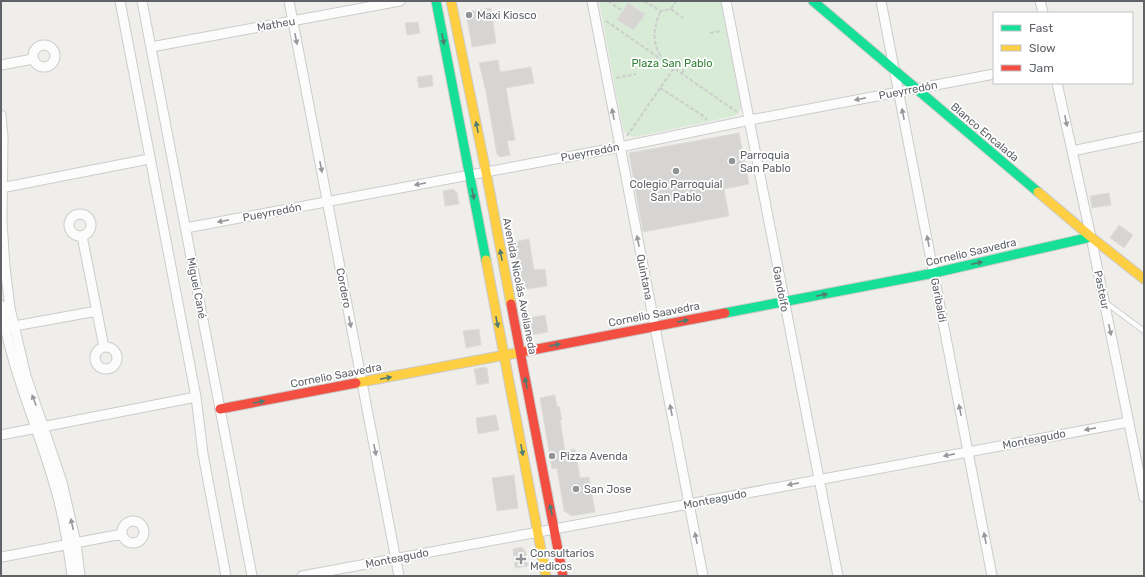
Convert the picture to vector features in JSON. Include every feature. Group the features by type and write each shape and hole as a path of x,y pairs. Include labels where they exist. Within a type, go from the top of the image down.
{"street":[{"path":"120,1 149,159 196,397 203,454 226,576"},
{"name":"Miguel Cané","path":"142,1 252,576"},
{"name":"Cordero","path":"289,1 399,576"},
{"name":"Matheu","path":"151,47 400,1"},
{"path":"436,1 546,576"},
{"name":"Avenida Nicolás Avellaneda","path":"451,1 486,172 563,576"},
{"name":"Quintana","path":"592,1 703,576"},
{"name":"Gandolfo","path":"726,1 838,576"},
{"name":"Blanco Encalada","path":"813,1 1091,237 1144,279"},
{"name":"Garibaldi","path":"881,1 992,576"},
{"path":"1040,1 1043,12"},
{"path":"1,65 33,59"},
{"name":"Pueyrredón","path":"186,228 620,147 750,120 993,74"},
{"name":"Pasteur","path":"1057,84 1091,237 1144,497"},
{"path":"1,115 3,137 3,308 26,376 40,427 62,482 72,544 80,576"},
{"path":"1072,151 1144,136"},
{"path":"2,187 149,159"},
{"path":"82,236 104,348"},
{"name":"Cornelio Saavedra","path":"220,409 934,273 1091,237"},
{"path":"10,327 97,311"},
{"path":"1,435 196,397"},
{"name":"Monteagudo","path":"302,576 1129,422"},
{"path":"1,559 122,534"},
{"path":"72,544 72,576"}],"lane":[{"path":"1104,301 1144,331"}],"path":[{"path":"608,1 623,11"},
{"path":"644,1 661,11 671,9 676,1"},
{"path":"671,9 683,18"},
{"path":"661,11 656,22 654,38 658,54 664,61"},
{"path":"594,12 750,120"},
{"path":"682,73 691,57"},
{"path":"661,66 664,61"},
{"path":"620,147 674,68"},
{"path":"607,79 636,74"},
{"path":"660,88 702,114 713,128"}],"green space":[{"name":"Plaza San Pablo","path":"599,1 721,1 741,106 739,113 734,116 635,137 628,135 623,129"}],"building":[{"path":"628,3 645,14 634,30 617,20"},
{"path":"491,8 496,43 472,47 466,12"},
{"path":"418,22 420,33 407,35 405,23"},
{"path":"498,60 500,72 531,67 534,83 506,88 515,140 507,141 510,155 500,157 497,154 486,92 479,63"},
{"path":"432,75 433,86 419,88 417,77"},
{"name":"Colegio Parroquial San Pablo","path":"739,133 749,184 724,189 729,216 643,232 629,153"},
{"path":"453,189 457,193 459,204 445,206 443,191"},
{"path":"1109,193 1111,205 1092,208 1090,196"},
{"path":"1119,225 1133,235 1124,248 1110,238"},
{"path":"529,239 534,270 545,269 547,286 521,290 513,242"},
{"path":"545,315 548,332 526,336 523,319"},
{"path":"479,329 481,345 466,348 463,331"},
{"path":"484,367 487,368 489,383 477,385 474,369"},
{"path":"555,395 557,407 559,406 562,420 560,420 565,451 575,449 580,478 589,477 595,512 572,516 564,511 557,468 552,469 540,398"},
{"path":"496,415 499,430 478,434 476,418"},
{"path":"514,475 518,508 497,511 492,478"},
{"name":"Consultarios Medicos","path":"522,547 526,552 528,566 515,568 513,549"}],"traffic: fast":[{"path":"436,1 486,260"},
{"path":"813,1 1038,192"},
{"path":"725,313 934,273 1091,237"}],"traffic: slow":[{"path":"451,1 511,304"},
{"path":"1038,192 1144,279"},
{"path":"486,260 546,576"},
{"path":"356,383 527,351"}],"traffic: jam":[{"path":"511,304 563,576"},
{"path":"527,351 725,313"},
{"path":"220,409 356,383"}],"place":[{"name":"Maxi Kiosco","path":"469,15"},
{"name":"Parroquia San Pablo","path":"732,161"},
{"name":"Colegio Parroquial San Pablo","path":"676,171"},
{"name":"Pizza Avenda","path":"552,456"},
{"name":"San Jose","path":"576,489"},
{"name":"Consultarios Medicos","path":"521,559"}]}
